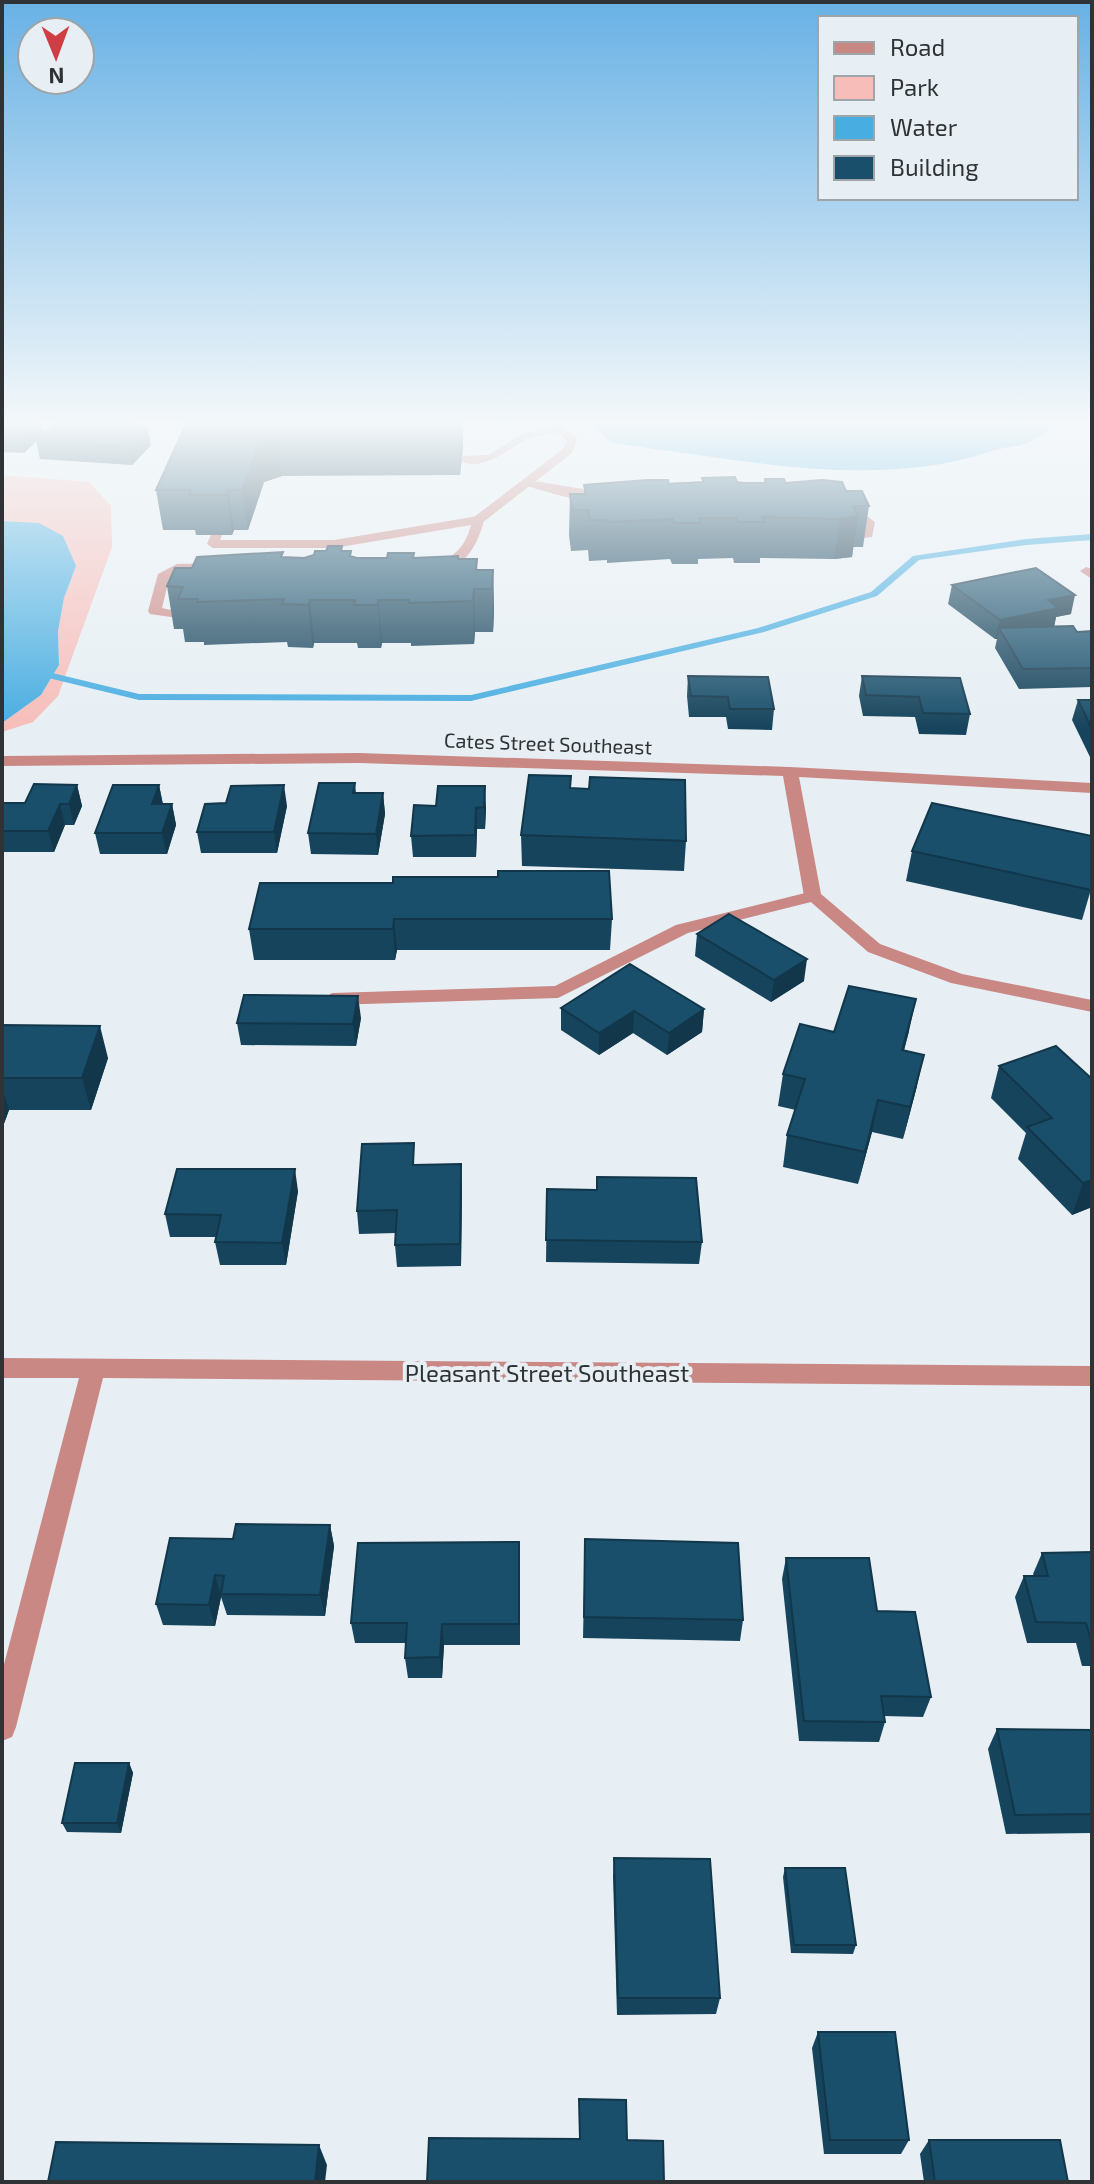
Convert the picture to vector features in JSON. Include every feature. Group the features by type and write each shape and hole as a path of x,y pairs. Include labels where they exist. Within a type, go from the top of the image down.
{"street":[{"path":"216,535 213,544 334,544 442,526"},
{"path":"419,568 434,568 461,559 472,545 477,526"},
{"path":"859,536 868,534 871,526"},
{"path":"180,616 155,611 163,577 168,572 191,567 236,567"},
{"name":"Cates Street Southeast","path":"2,761 359,758 790,772 1092,788"},
{"path":"790,772 813,896 874,948 958,979 1092,1006"},
{"path":"308,1000 558,992 682,929 813,896"},
{"name":"Pleasant Street Southeast","path":"2,1368 1092,1376"},
{"path":"2,1727 93,1371"}],"green space":[{"path":"21,526 111,526 112,547 58,696 33,722 2,732 2,723 41,695 59,665 58,631 64,598 76,566"}],"water":[{"path":"2,526 44,526 63,536 76,566 64,598 58,631 59,665 41,695 2,723"}],"building":[{"path":"328,546 342,546 341,551 351,551 350,556 357,558 387,558 388,553 414,553 413,558 458,556 458,559 477,559 476,570 493,570 492,589 474,589 473,601 409,603 409,600 378,600 378,605 354,605 355,600 310,600 308,605 282,604 284,599 197,602 198,599 178,599 183,587 167,586 175,568 192,568 197,557 283,552 281,557 304,558 314,555 315,551 326,551"},
{"path":"1036,568 1075,595 1048,600 1058,608 1000,620 952,585"},
{"path":"1073,626 1077,632 1092,631 1092,668 1023,669 999,628"},
{"path":"688,676 768,677 774,709 730,709 728,697 691,696"},
{"path":"862,676 960,678 970,714 923,713 919,697 866,695"},
{"path":"1078,700 1092,700 1092,729"},
{"path":"529,775 571,776 570,788 589,789 590,777 685,780 686,841 521,835"},
{"path":"319,783 355,783 353,793 383,793 376,834 308,833"},
{"path":"34,784 77,785 69,804 60,804 48,831 2,831 2,803 25,803"},
{"path":"113,785 159,785 152,804 172,804 162,833 95,833"},
{"path":"284,785 274,832 197,832 205,804 226,803 231,786"},
{"path":"438,786 485,786 484,807 476,808 475,835 411,836 414,805 436,806"},
{"path":"932,803 1092,836 1091,890 912,851"},
{"path":"498,871 609,871 612,919 394,919 393,929 249,929 260,883 393,883 393,877 498,877"},
{"path":"729,914 807,959 774,980 697,934"},
{"path":"630,964 704,1009 669,1033 634,1011 599,1033 561,1008"},
{"path":"849,986 916,999 902,1050 924,1055 910,1107 878,1100 865,1152 787,1135 805,1079 783,1074 800,1024 834,1032"},
{"path":"244,995 358,996 353,1024 237,1023"},
{"path":"2,1025 100,1026 82,1078 2,1078"},
{"path":"1056,1046 1092,1079 1092,1180 1083,1183 1027,1127 1052,1118 999,1066"},
{"path":"414,1143 413,1165 461,1164 460,1244 395,1245 397,1210 357,1211 362,1144"},
{"path":"177,1169 295,1169 282,1243 215,1242 221,1215 165,1214"},
{"path":"597,1177 696,1178 702,1242 546,1240 547,1189 597,1190"},
{"path":"236,1524 330,1525 320,1595 221,1594 224,1576 215,1575 209,1605 156,1604 170,1538 233,1539"},
{"path":"585,1539 738,1543 743,1620 584,1617"},
{"path":"519,1542 519,1624 442,1624 440,1657 405,1658 407,1623 351,1623 358,1543"},
{"path":"1092,1552 1092,1645 1086,1623 1036,1622 1024,1576 1048,1576 1042,1553"},
{"path":"786,1558 869,1558 877,1611 915,1612 931,1697 881,1696 885,1722 804,1721"},
{"path":"997,1729 1092,1730 1092,1814 1015,1815"},
{"path":"75,1763 129,1763 117,1823 62,1823"},
{"path":"614,1858 710,1859 720,1998 618,1998"},
{"path":"785,1868 845,1868 856,1945 794,1945"},
{"path":"818,2032 895,2032 909,2140 830,2140"},
{"path":"579,2099 626,2100 627,2140 663,2141 664,2182 427,2182 429,2138 580,2139"},
{"path":"929,2140 1060,2140 1068,2182 935,2182"},
{"path":"56,2142 319,2145 315,2182 48,2182"}],"waterway":[{"path":"2,667 32,671 139,697 471,698 761,630 874,594 916,558 1026,542 1092,537"}]}
